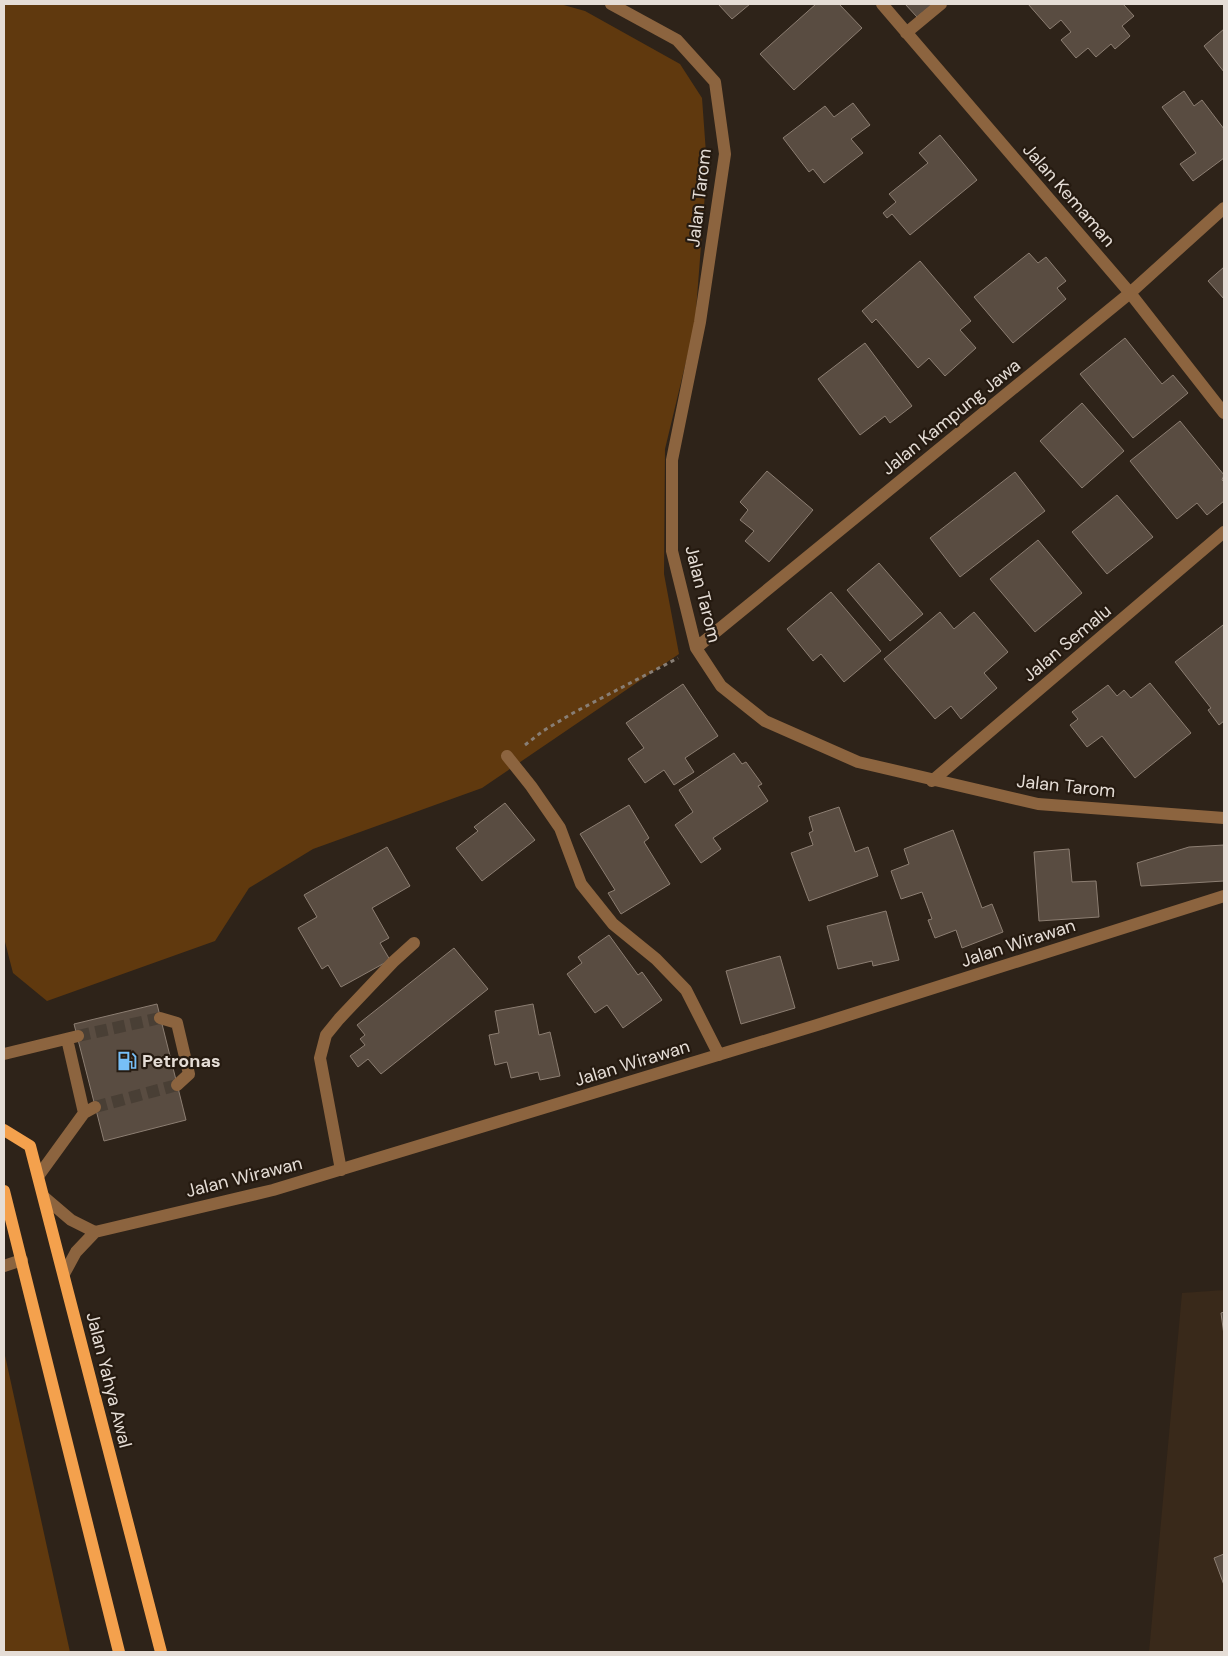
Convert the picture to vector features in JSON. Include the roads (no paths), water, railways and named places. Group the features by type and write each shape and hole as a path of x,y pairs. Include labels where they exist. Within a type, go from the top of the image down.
{"main road":[{"name":"Jalan Yahya Awal","path":"4,1129 30,1146 39,1175 162,1652"},
{"path":"4,1191 119,1652"}],"street":[{"name":"Jalan Tarom","path":"611,4 677,40 715,82 725,154 700,322 672,460 672,551 696,648 721,686 764,721 858,762 932,781 1038,804 1224,818"},
{"name":"Jalan Kemaman","path":"882,4 1130,293 1224,413"},
{"path":"906,32 941,4"},
{"name":"Jalan Kampung Jawa","path":"696,648 1130,293 1224,208"},
{"name":"Jalan Semalu","path":"932,781 1224,532"},
{"path":"507,756 531,786 560,828 581,884 613,924 656,959 686,990 719,1055"},
{"name":"Jalan Wirawan","path":"95,1232 273,1190 341,1170 719,1055 1224,896"},
{"path":"341,1170 320,1058 326,1035 386,969 414,944"},
{"path":"160,1018 177,1023 189,1074 177,1085"},
{"path":"4,1054 72,1038 90,1110 39,1175"},
{"path":"44,1197 71,1220 95,1232 76,1252 64,1274"},
{"path":"4,1266 22,1260"}],"tunnel":[{"path":"78,1036 160,1018"},
{"path":"95,1107 177,1085"}],"place":[{"name":"Petronas","path":"127,1061"}]}
